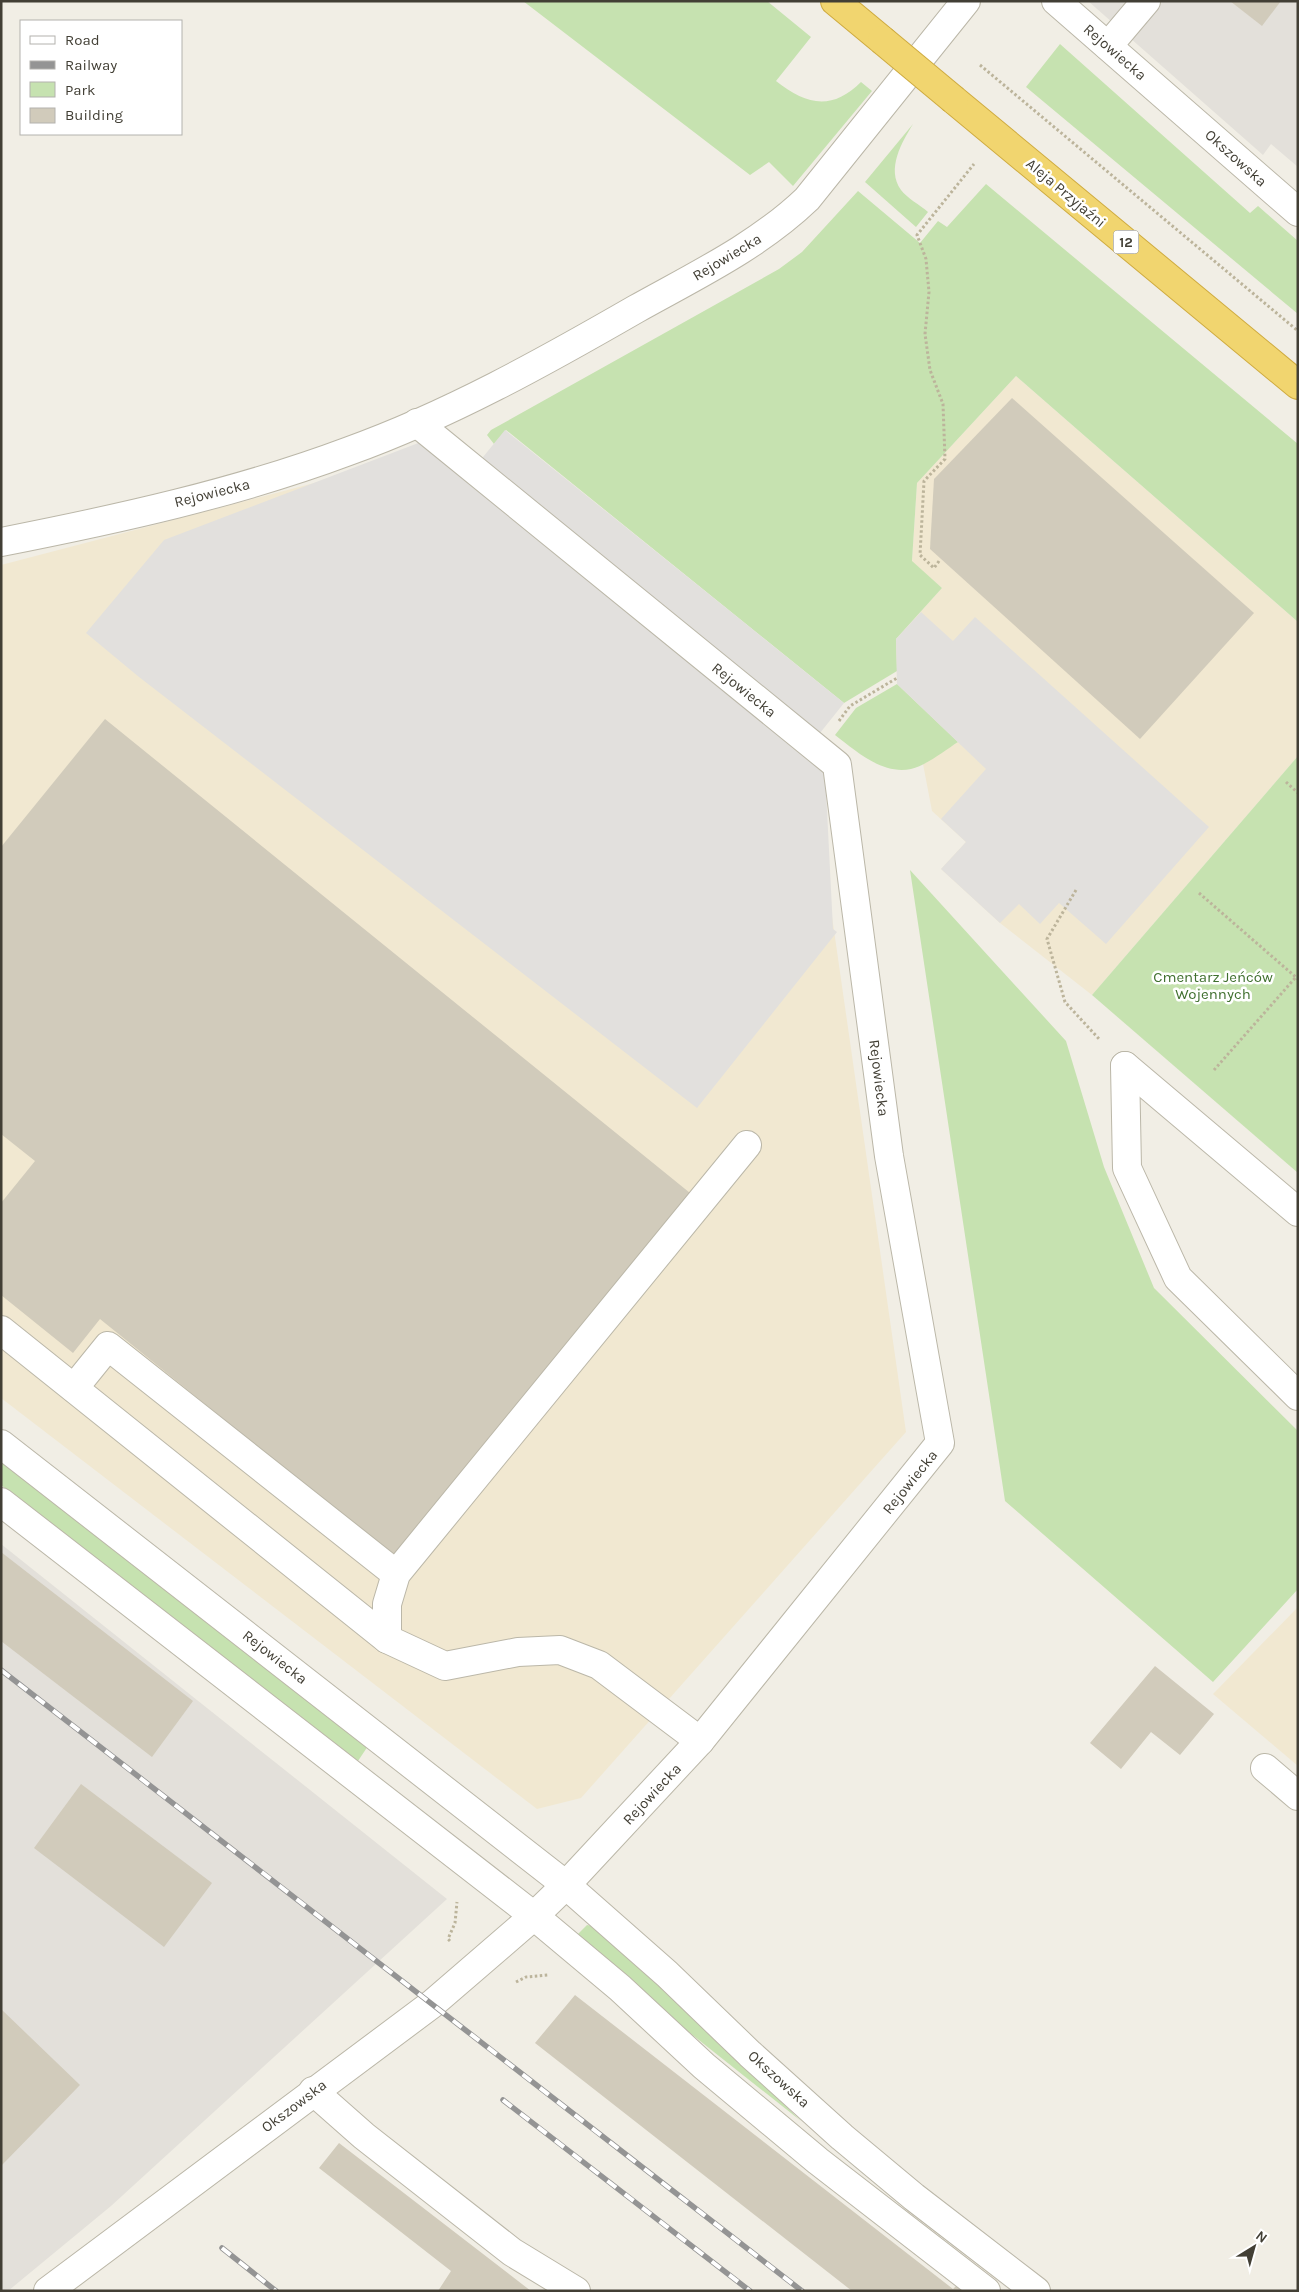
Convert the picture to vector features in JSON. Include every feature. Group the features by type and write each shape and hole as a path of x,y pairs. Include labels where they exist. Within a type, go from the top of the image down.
{"highway":[{"name":"Aleja Przyjaźni","path":"835,1 1298,385"}],"street":[{"name":"Rejowiecka","path":"1,542 234,488 349,452 498,385 586,337 767,233 788,217 813,192 966,1"},
{"name":"Rejowiecka","path":"1056,1 1175,104"},
{"path":"1108,46 1146,1"},
{"name":"Okszowska","path":"1175,104 1298,212"},
{"name":"Rejowiecka","path":"1,1444 566,1885 700,1741 940,1444 889,1156 837,765 417,423"},
{"path":"1125,1066 1298,1212"},
{"path":"1125,1066 1127,1168 1178,1278 1298,1396"},
{"path":"387,1638 387,1604 396,1574 747,1145"},
{"path":"1,1330 387,1638 445,1666 518,1652 560,1650 599,1665 700,1741"},
{"path":"74,1388 108,1346 396,1574"},
{"path":"1,1502 534,1916 620,1988 704,2066 810,2154 986,2291"},
{"path":"1265,1768 1298,1796"},
{"name":"Okszowska","path":"48,2291 313,2091 432,2004 534,1916 566,1885 667,1974 750,2054 842,2137 914,2197 1036,2291"},
{"path":"313,2091 364,2136 512,2252 576,2291"}],"path":[{"path":"980,65 1298,331"},
{"path":"939,561 934,568 920,554 924,481 946,459 946,439 943,404 930,370 925,334 929,292 926,259 917,235 976,161"},
{"path":"835,725 850,706 897,678"},
{"path":"1286,782 1298,793"},
{"path":"1076,890 1047,939 1065,1002 1125,1066"},
{"path":"1199,893 1297,978 1214,1070"}],"shaded area":[{"path":"1088,1 1298,1 1298,167 1271,144 1263,155"},
{"path":"1016,376 1298,622 1298,756 1092,995 1000,923 941,869 966,842 932,811 923,764 958,742 897,684 896,639 942,588 912,562 917,483"},
{"path":"505,430 844,703 804,753 825,771 833,929 837,932 697,1108 139,677 86,633 164,540 421,442 466,478"},
{"path":"418,456 812,777 906,1432 581,1798 537,1809 1,1398 1,565"},
{"path":"921,612 953,641 975,617 1209,827 1106,944 1059,903 1040,924 1019,904 1000,923 941,869 966,842 941,819 986,769 897,684 896,639"},
{"path":"1,1544 447,1899 111,2206 8,2291 1,2291"},
{"path":"1298,1607 1298,1766 1213,1694"}],"green space":[{"path":"523,1 767,1 811,37 776,81 808,100 829,101 840,97 861,82 872,91 793,186 769,162 750,175"},
{"path":"1060,44 1250,213 1258,206 1298,241 1298,314 1026,87"},
{"path":"913,124 900,147 895,165 895,173 901,190 928,212 916,227 865,182"},
{"path":"986,184 1298,444 1298,622 1016,376 917,483 912,561 942,588 896,639 897,671 844,703 506,430 494,444 487,435 491,430 779,269 802,252 858,191 920,243 938,221 947,227"},
{"path":"897,684 958,742 929,761 911,769 900,770 880,765 835,735 856,708"},
{"name":"Cmentarz Jeńców Wojennych","path":"1298,756 1298,1173 1092,995"},
{"path":"910,870 1066,1041 1104,1167 1154,1288 1298,1431 1298,1589 1213,1682 1005,1501"},
{"path":"1,1458 368,1746 358,1761 1,1485"},
{"path":"587,1925 597,1927 616,1940 801,2121 637,1991 586,1948 578,1934"}],"building":[{"path":"1230,1 1281,1 1262,26"},
{"path":"1012,398 1254,613 1140,739 930,549 934,479"},
{"path":"105,719 695,1197 400,1562 100,1319 73,1353 1,1295 1,1203 35,1161 1,1134 1,847"},
{"path":"1,1552 193,1701 152,1757 1,1641"},
{"path":"1155,1666 1214,1714 1180,1755 1151,1732 1121,1769 1090,1743"},
{"path":"81,1784 212,1883 164,1947 34,1848"},
{"path":"575,1995 953,2289 959,2283 969,2291 852,2291 535,2043"},
{"path":"1,2009 80,2085 1,2166"},
{"path":"339,2143 531,2291 438,2291 451,2271 319,2168"}],"railway":[{"path":"1,1670 802,2291"},
{"path":"503,2100 750,2291"},
{"path":"222,2248 276,2291"}]}
